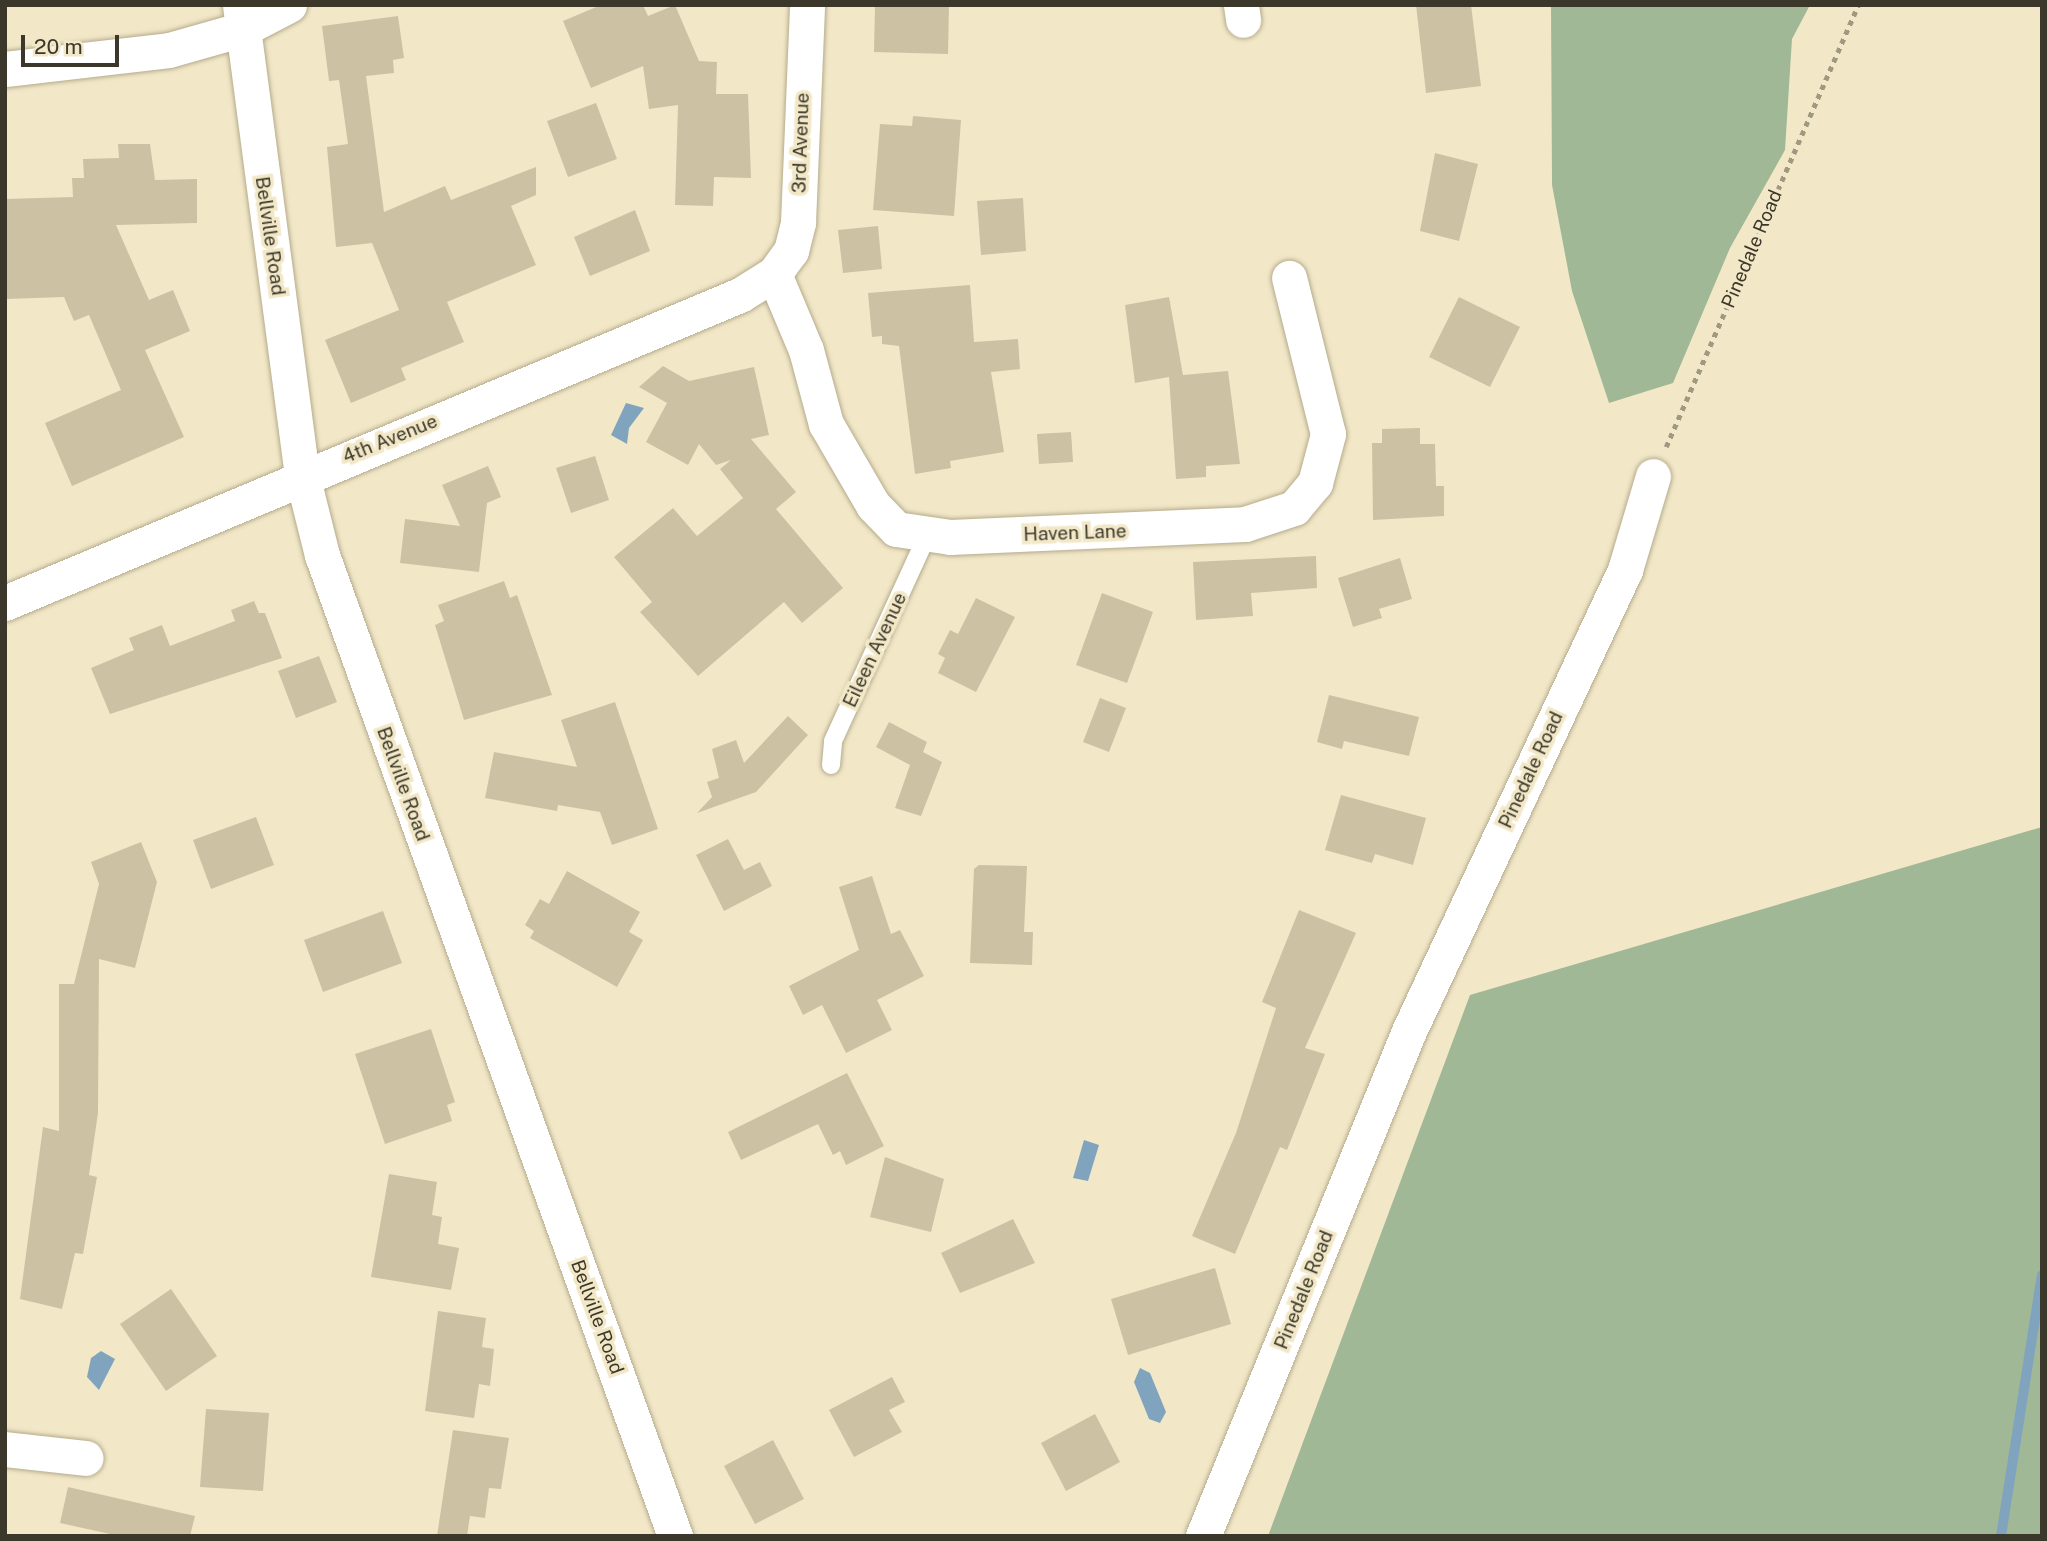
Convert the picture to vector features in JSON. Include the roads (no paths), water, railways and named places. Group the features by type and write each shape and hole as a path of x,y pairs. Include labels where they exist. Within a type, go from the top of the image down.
{"street":[{"path":"5,69 169,50 241,17 289,5"},
{"name":"3rd Avenue","path":"774,274 791,251 798,222 807,5"},
{"name":"Bellville Road","path":"241,17 302,475 322,555 675,1536"},
{"name":"4th Avenue","path":"5,603 302,475 740,295 774,274"},
{"name":"Haven Lane","path":"774,274 837,448 886,523 927,537 1182,529 1266,521 1294,508 1315,483 1328,434 1289,278"},
{"name":"Pinedale Road","path":"1203,1536 1409,1031 1625,570 1653,476"},
{"path":"5,1449 86,1458"}],"lane":[{"name":"Eileen Avenue","path":"831,765 833,741 927,537"}],"water":[{"path":"626,403 644,408 629,428 627,444 611,435"},
{"path":"1084,1140 1099,1145 1088,1181 1073,1178"},
{"path":"101,1351 115,1359 99,1390 87,1377 91,1358"},
{"path":"1140,1368 1150,1373 1166,1412 1160,1423 1149,1419 1134,1382"}],"waterway":[{"path":"2001,1536 2042,1275"}]}
